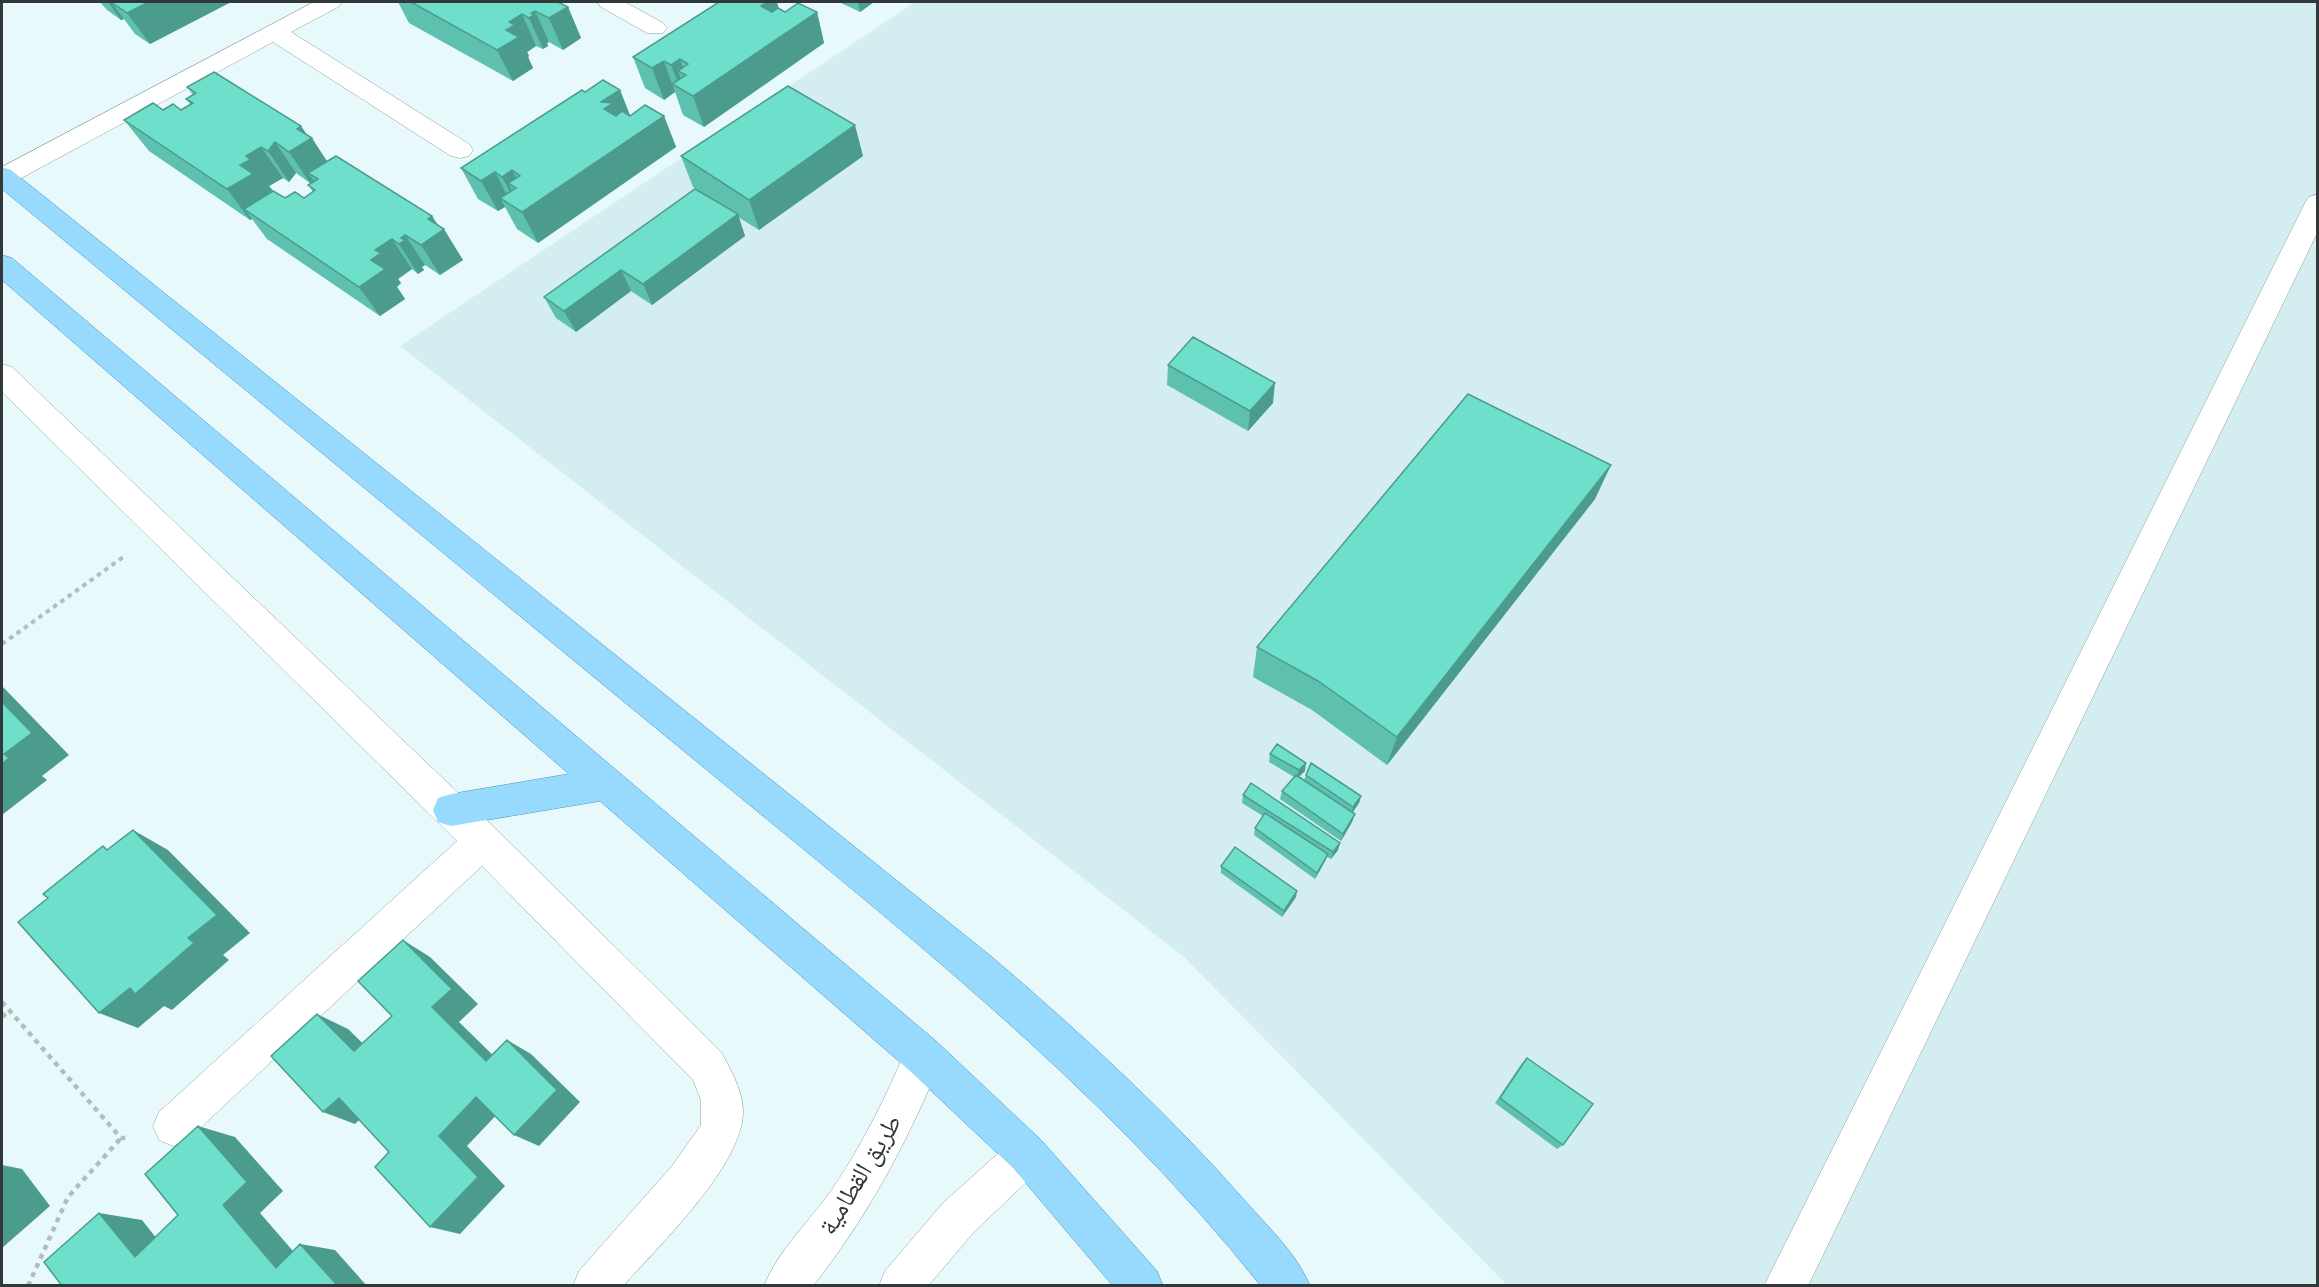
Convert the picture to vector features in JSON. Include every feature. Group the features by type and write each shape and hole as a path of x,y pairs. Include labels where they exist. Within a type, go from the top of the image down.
{"main road":[{"path":"2,176 978,970 1068,1048 1159,1137 1252,1239 1289,1286"},
{"path":"2,265 922,1056 1027,1154 1142,1286"},
{"path":"451,810 606,784"}],"street":[{"path":"2,176 330,2"},
{"path":"609,2 655,28"},
{"path":"274,32 460,150"},
{"path":"1785,1286 2318,203"},
{"path":"7,388 161,530 451,810 707,1066 722,1093 722,1125 705,1157 594,1286"},
{"path":"173,1126 483,841"},
{"name":"طريق القطامية","path":"785,1286 832,1228 886,1143 922,1056"},
{"path":"900,1286 958,1218 1027,1154"}],"path":[{"path":"2,644 161,530"},
{"path":"2,1002 121,1138"},
{"path":"2,1017 9,1011"},
{"path":"28,1286 68,1197 121,1138 139,1138 173,1126"}],"shaded area":[{"path":"915,2 2317,2 2317,1285 1507,1285 1184,957 400,346"}],"building":[{"path":"111,2 149,2 127,13"},
{"path":"411,2 558,2 568,7 549,18 535,11 531,13 534,15 529,18 522,14 509,22 515,25 506,30 519,37 497,50"},
{"path":"719,2 767,2 761,6 772,12 778,8 785,12 798,3 817,12 693,96 672,84 686,75 678,71 688,64 680,59 671,65 664,61 652,68 633,57"},
{"path":"214,72 301,126 297,129 312,138 289,152 275,142 268,151 261,147 246,156 250,160 240,165 253,174 227,189 124,120 153,103 163,110 173,104 181,110 193,103 186,99 196,93 187,87"},
{"path":"603,80 620,90 601,102 613,103 604,109 616,116 622,111 630,116 645,105 664,116 522,212 500,198 516,188 508,183 520,176 512,170 502,177 495,172 481,181 461,168 582,90 585,92"},
{"path":"788,86 855,125 749,200 681,156"},
{"path":"336,156 432,216 428,219 444,229 421,245 405,235 401,238 405,240 399,244 392,239 375,250 381,253 371,260 385,269 359,287 244,209 273,191 285,198 295,192 304,198 315,190 308,185 318,179 308,173"},
{"path":"695,189 738,214 643,284 621,270 564,311 544,297"},
{"path":"1193,337 1275,383 1250,411 1168,365"},
{"path":"1468,394 1611,465 1397,737 1318,681 1257,647"},
{"path":"2,702 32,733 4,754 9,758 2,764"},
{"path":"1277,744 1306,763 1299,770 1270,754"},
{"path":"1311,763 1361,796 1353,807 1306,775"},
{"path":"1296,775 1355,814 1343,834 1282,791"},
{"path":"1251,783 1340,843 1333,852 1243,795"},
{"path":"1265,813 1328,854 1317,873 1255,828"},
{"path":"133,830 217,915 188,938 194,943 135,994 130,988 99,1013 18,922 48,898 43,894 103,846 107,850"},
{"path":"1235,847 1297,891 1284,911 1221,866"},
{"path":"403,940 452,989 432,1007 486,1061 507,1040 557,1090 514,1135 476,1097 439,1136 478,1177 430,1227 375,1167 389,1152 339,1098 323,1112 271,1056 317,1014 354,1051 392,1016 358,981"},
{"path":"1527,1058 1593,1104 1563,1145 1500,1098"},
{"path":"198,1126 247,1182 223,1205 276,1268 300,1244 338,1286 62,1286 44,1262 99,1213 135,1257 178,1215 145,1174"}]}
